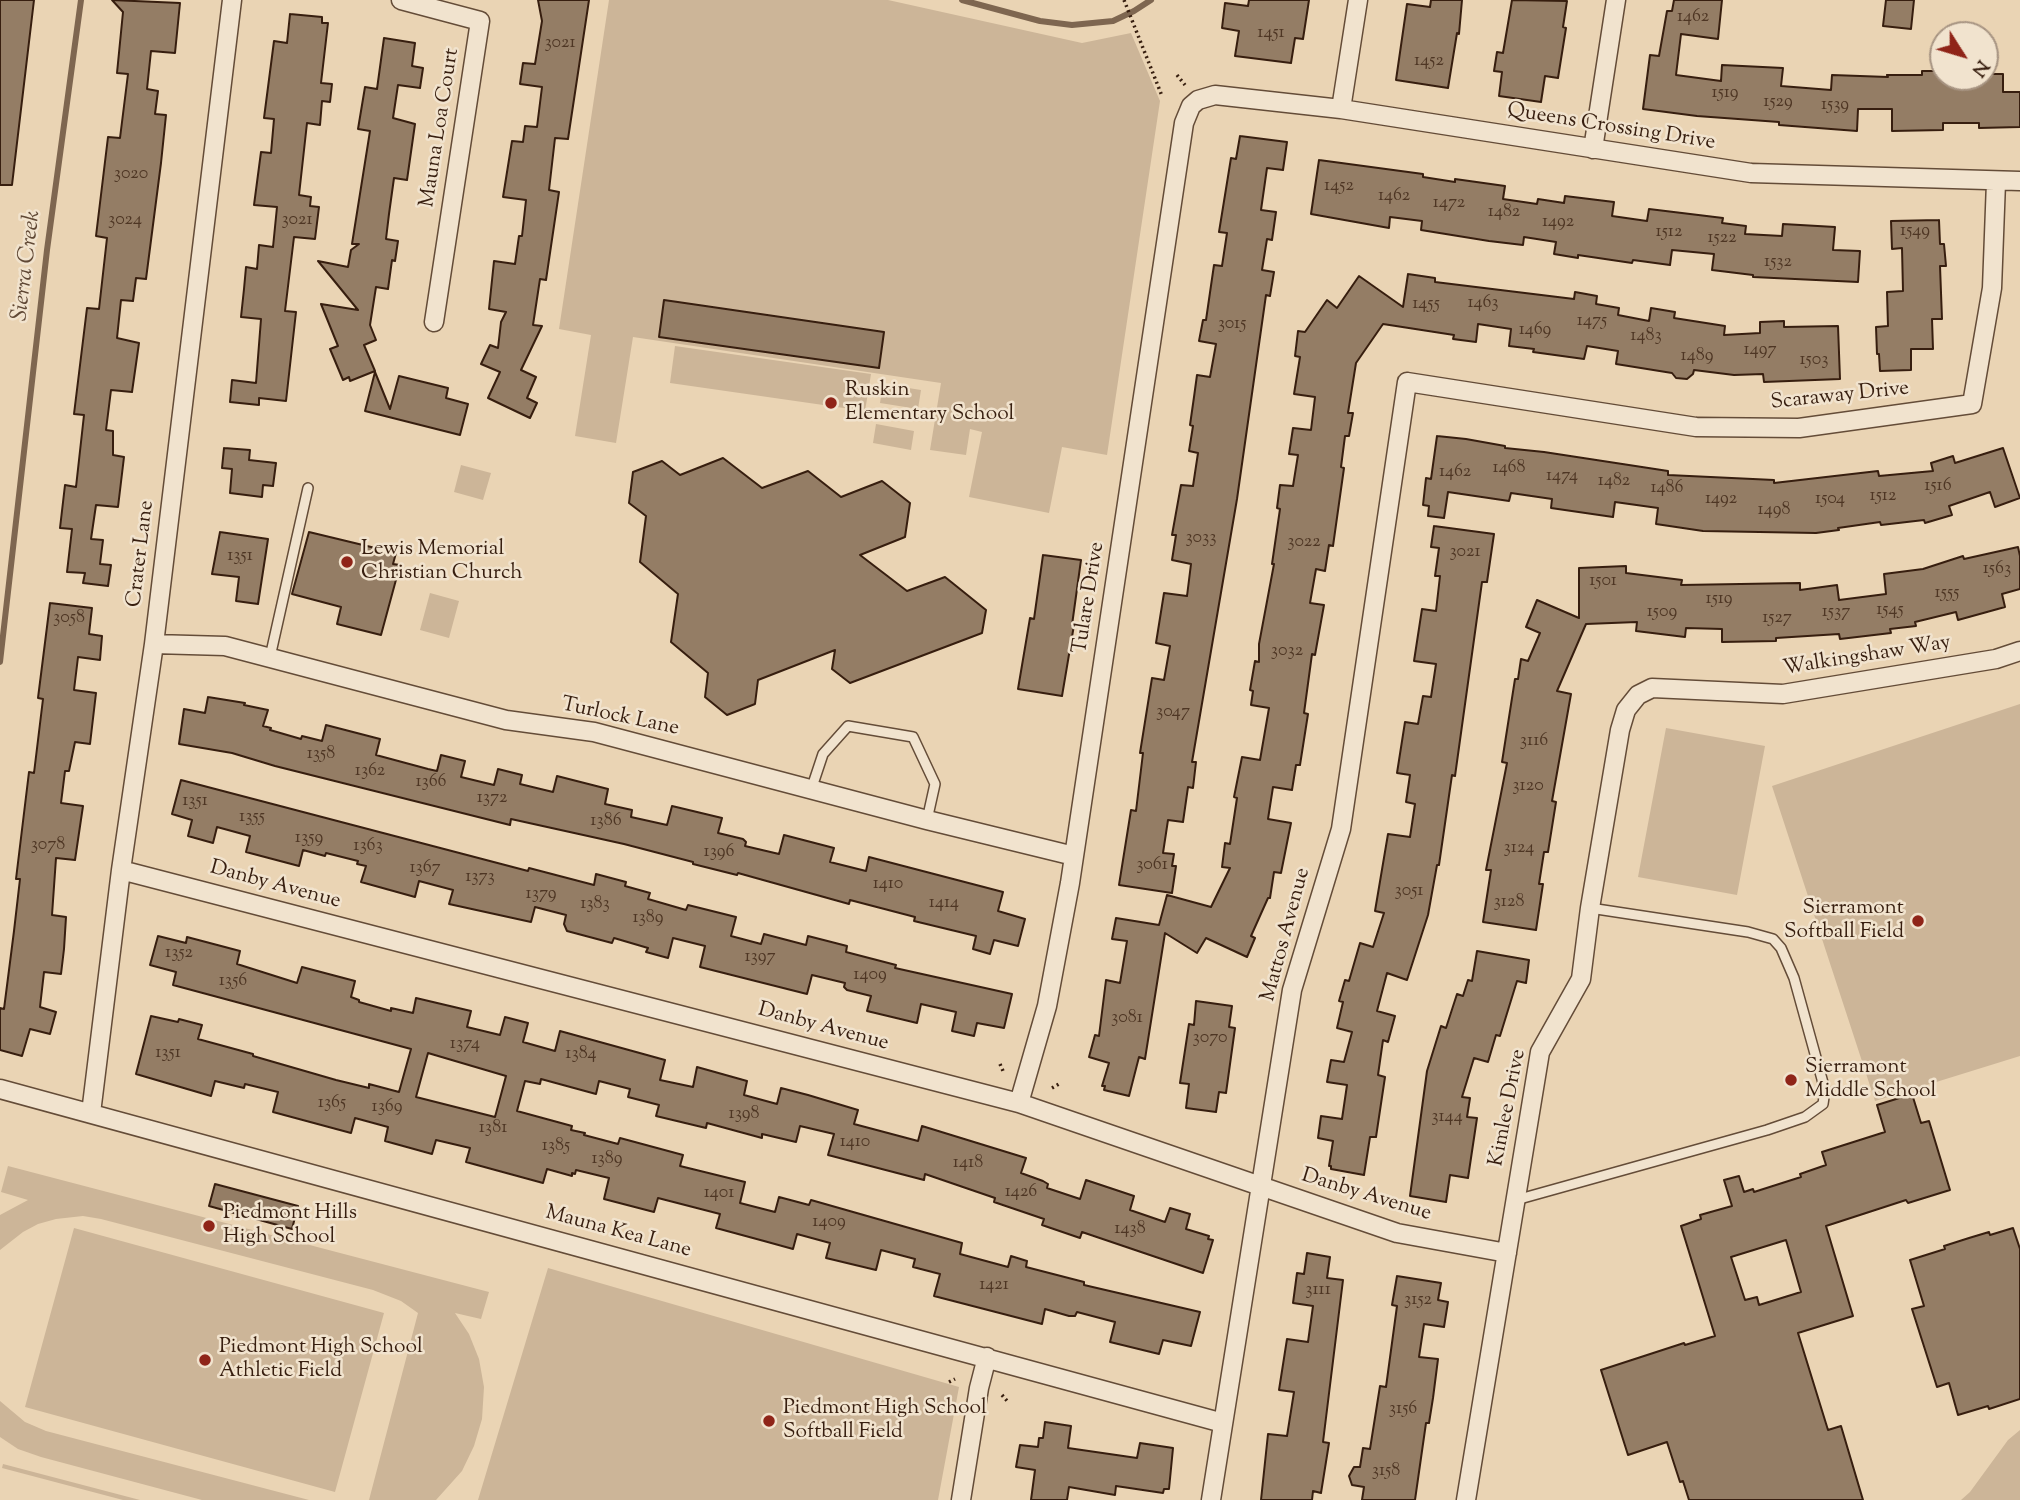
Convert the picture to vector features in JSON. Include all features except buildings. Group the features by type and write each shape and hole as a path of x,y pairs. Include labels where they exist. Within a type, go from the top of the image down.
{"street":[{"name":"Crater Lane","path":"91,1113 121,870 154,644 232,0"},
{"name":"Mauna Loa Court","path":"401,0 480,22 434,322"},
{"path":"1341,108 1358,0"},
{"path":"1592,149 1616,0"},
{"name":"Queens Crossing Drive","path":"1198,100 1215,95 1341,108 1751,173 2020,181"},
{"name":"Tulare Drive","path":"1019,1103 1047,1006 1074,856 1184,123 1186,114 1198,100"},
{"name":"Scaraway Drive","path":"1407,382 1696,427 1799,428 1972,404 1992,288 1996,181"},
{"name":"Mattos Avenue","path":"1211,1500 1292,990 1341,829 1407,382"},
{"name":"Turlock Lane","path":"154,644 225,646 506,720 594,732 1074,856"},
{"name":"Walkingshaw Way","path":"1638,695 1652,688 1783,694 1996,659 2020,651"},
{"name":"Kimlee Drive","path":"1466,1500 1540,1052 1581,979 1620,730 1626,710 1638,695"},
{"name":"Danby Avenue","path":"121,870 1019,1103 1397,1233 1507,1253"},
{"name":"Mauna Kea Lane","path":"0,1089 1223,1423"},
{"path":"961,1500 979,1388 987,1357"}],"lane":[{"path":"270,657 308,488"},
{"path":"811,790 823,754 848,726 913,737 935,784 927,820"},
{"path":"1515,1200 1767,1130 1805,1117 1823,1104 1825,1090 1794,978 1781,948 1773,939 1748,932 1590,908"}],"path":[{"path":"1124,0 1162,96"},
{"path":"1000,1064 1003,1071"},
{"path":"1052,1087 1059,1084"},
{"path":"948,1382 956,1379"},
{"path":"1002,1395 1008,1402"}],"shaded area":[{"path":"609,0 888,0 1082,43 1131,33 1160,101 1107,455 1062,447 1049,513 969,497 982,432 970,429 966,455 930,450 941,383 633,337 616,443 575,436 591,335 559,329"},
{"path":"675,346 871,374 865,411 670,383"},
{"path":"883,384 921,390 918,409 880,403"},
{"path":"876,424 914,431 911,450 873,443"},
{"path":"461,465 491,473 483,500 454,492"},
{"path":"430,593 459,601 449,638 420,630"},
{"name":"Sierramont Softball Field","path":"2020,704 2020,1056 1875,1101 1772,786"},
{"path":"1666,728 1765,746 1737,895 1638,877"},
{"path":"8,1166 489,1292 481,1319 455,1313 469,1334 479,1359 484,1387 482,1419 474,1446 462,1471 436,1500 369,1500 418,1313 401,1301 373,1290 83,1216 38,1224 0,1250 0,1215 28,1200 1,1192"},
{"name":"Piedmont High School Athletic Field","path":"74,1228 384,1313 335,1492 25,1407"},
{"path":"548,1268 959,1387 938,1500 478,1500"},
{"path":"0,1401 25,1422 46,1431 309,1500 202,1500 41,1457 18,1449 0,1437"},
{"path":"2020,1430 2020,1500 1961,1500 1970,1492 2008,1440"},
{"path":"3,1464 140,1500 123,1500 2,1468"}],"waterway":[{"name":"Sierra Creek","path":"0,662 47,250 81,0"},
{"name":"Sierra Creek","path":"962,0 1040,21 1072,25 1113,21 1151,0"}],"place":[{"name":"Ruskin Elementary School","path":"831,403"},
{"name":"Lewis Memorial Christian Church","path":"347,562"},
{"name":"Sierramont Softball Field","path":"1918,921"},
{"name":"Sierramont Middle School","path":"1791,1080"},
{"name":"Piedmont Hills High School","path":"209,1226"},
{"name":"Piedmont High School Athletic Field","path":"205,1360"},
{"name":"Piedmont High School Softball Field","path":"769,1421"}]}
